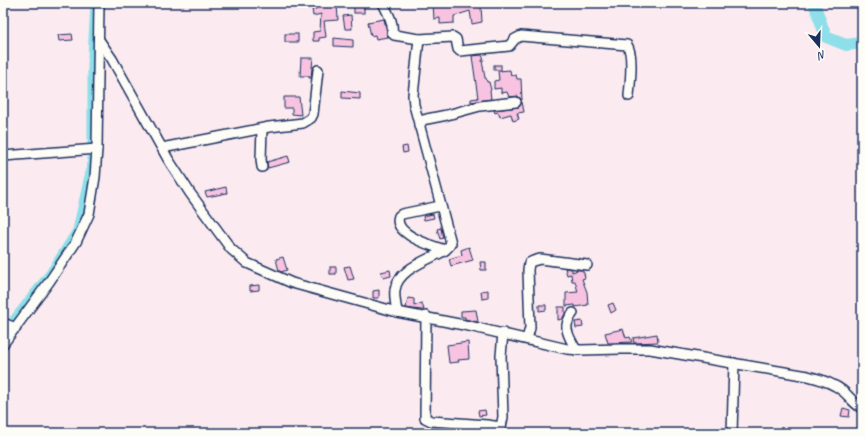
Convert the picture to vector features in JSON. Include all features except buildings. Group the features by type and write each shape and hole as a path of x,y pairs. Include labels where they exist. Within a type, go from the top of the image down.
{"street":[{"path":"3,344 9,325 49,282 76,242 89,214 95,177 92,149 99,40 99,3"},
{"path":"383,3 390,18 393,29 392,32 394,35 419,39 453,36 456,39 458,50 462,51 509,46 515,39 522,36 627,45 630,49 629,96"},
{"path":"397,312 395,289 401,277 409,270 450,246 450,240 415,114 413,95 419,39"},
{"path":"99,40 112,59 162,148 193,198 231,249 243,260 253,266 292,283 397,312 426,316 503,337 527,339 576,350 628,348 650,349 733,367 808,376 822,380 837,387 856,405 862,408"},
{"path":"162,148 262,129 303,123 311,118 313,114 318,70"},
{"path":"419,126 423,120 427,119 480,106 516,102"},
{"path":"262,129 262,167"},
{"path":"3,156 92,149"},
{"path":"440,206 402,214 398,219 400,227 406,233 416,239 445,250"},
{"path":"527,339 530,328 529,263 540,259 587,265"},
{"path":"573,313 568,319 566,327 576,350"},
{"path":"426,316 425,418 431,422 487,425 500,430 503,417 501,356 503,337"},
{"path":"732,433 733,367"}],"waterway":[{"path":"3,332 49,273 76,230 91,162 91,57 94,3"},
{"path":"814,3 826,37 846,45 862,43"}]}
